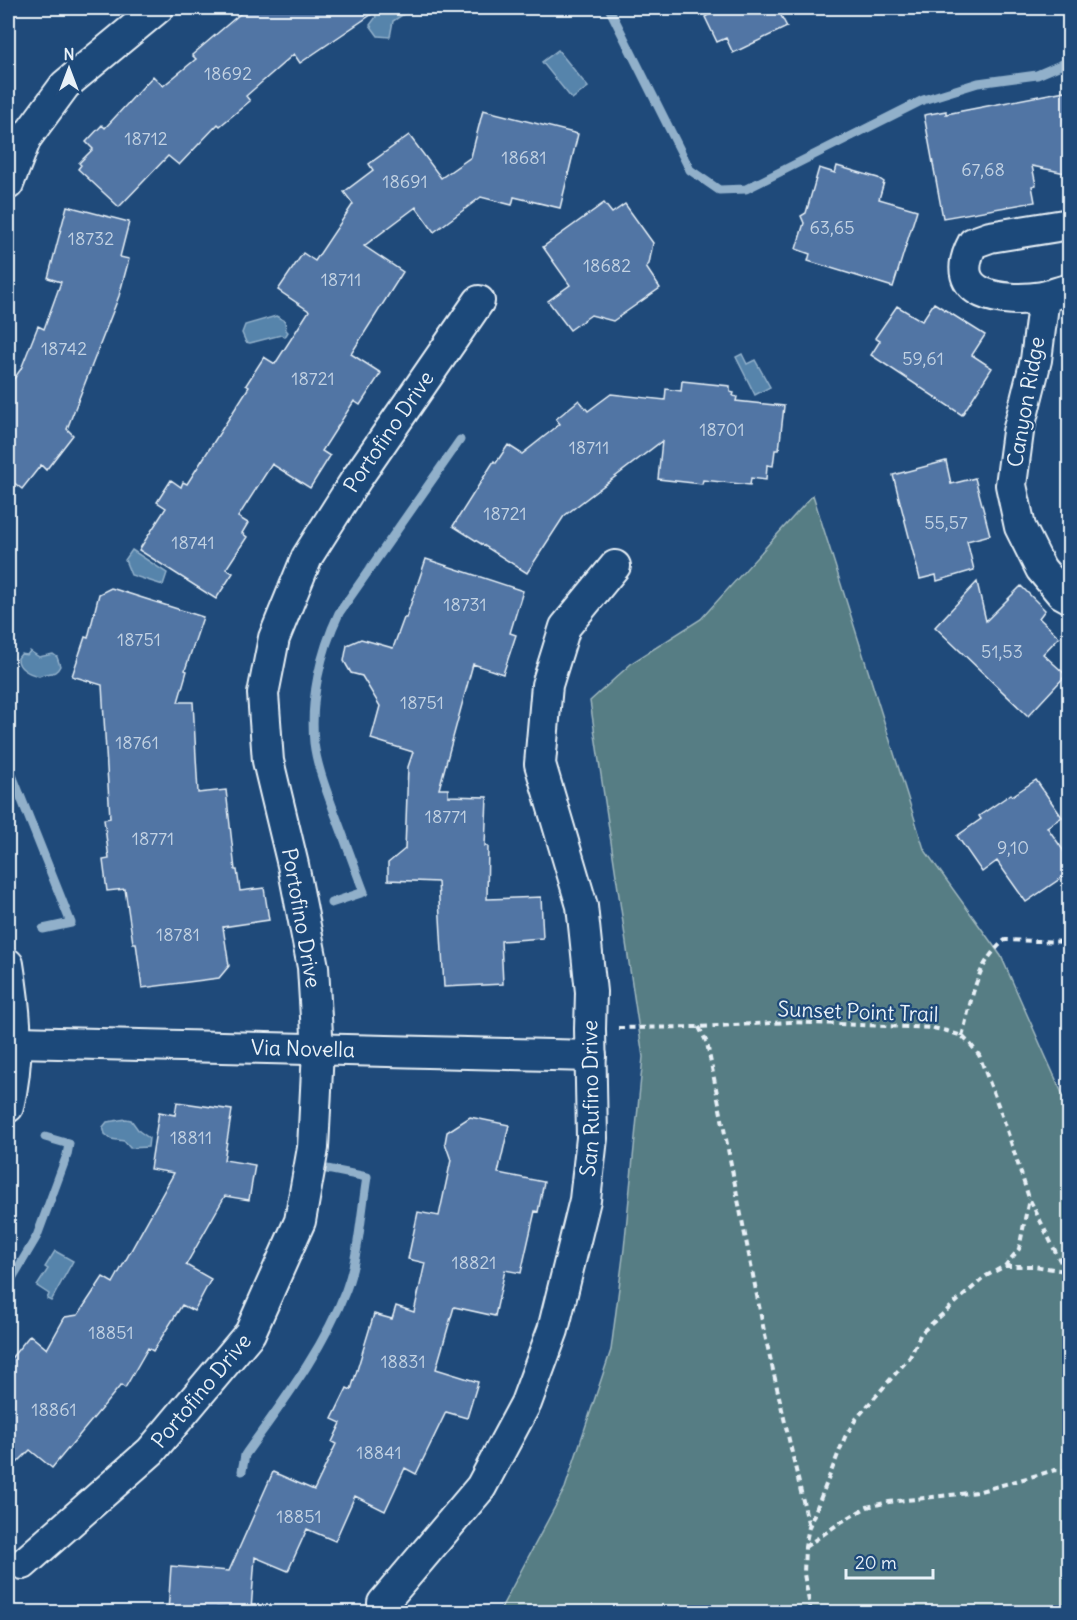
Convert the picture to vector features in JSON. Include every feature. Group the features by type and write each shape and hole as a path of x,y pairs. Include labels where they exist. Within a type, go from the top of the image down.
{"street":[{"path":"8,184 26,138 65,85 158,8"},
{"name":"Canyon Ridge","path":"1070,224 990,237 973,243 965,257 964,273 971,286 986,294 1008,299 1057,293 1036,360 1018,432 1011,485 1020,527 1041,568 1061,593 1070,598"},
{"name":"Portofino Drive","path":"23,1564 151,1451 250,1332 300,1221 313,1148 318,1050 313,967 293,865 268,761 263,694 274,638 307,557 357,478 479,301"},
{"name":"San Rufino Drive","path":"383,1603 481,1487 530,1393 553,1330 585,1200 592,1138 591,992 582,906 540,764 547,685 565,627 615,566"},
{"path":"8,964 15,1005 17,1042 13,1086 8,1107"},
{"name":"Via Novella","path":"17,1042 318,1050 590,1042"}],"path":[{"path":"962,1036 974,985 995,949 1005,940 1070,942"},
{"name":"Sunset Point Trail","path":"590,1042 699,1027 790,1022 933,1028 962,1036 979,1055 1029,1198 1070,1281"},
{"path":"699,1027 707,1043 764,1330 809,1527"},
{"path":"811,1612 804,1574 805,1546 809,1527 845,1437 856,1419 910,1357 921,1334 986,1276 1005,1266 1019,1249 1029,1198"},
{"path":"1005,1266 1034,1266 1065,1271"},
{"path":"805,1546 867,1507 889,1502 977,1492 1055,1470 1070,1471"}],"green space":[{"path":"813,495 924,849 1001,956 1069,1109 1069,1612 499,1612 565,1488 611,1350 624,1249 643,1057 590,701 633,662 701,619"}],"water":[{"path":"413,8 393,21 390,37 378,36 370,25 376,17 373,10"},
{"path":"558,50 588,87 572,99 542,62"},
{"path":"276,316 285,321 288,332 285,337 281,335 246,342 242,333 245,325"},
{"path":"742,354 747,364 755,360 770,387 755,395 736,357"},
{"path":"132,550 167,573 163,585 131,575 125,560"},
{"path":"30,651 39,657 53,654 57,657 60,666 54,673 39,676 28,672 19,665 18,658 21,654 27,655"},
{"path":"131,1120 139,1131 149,1138 148,1147 130,1148 124,1141 111,1139 105,1134 103,1127 107,1122"},
{"path":"55,1251 73,1261 51,1301 47,1299 49,1294 37,1286 48,1269 45,1267"}],"building":[{"path":"247,8 381,8 300,63 294,54 246,96 250,101 220,126 218,124 179,165 168,156 119,207 78,169 81,165 79,163 93,149 86,142 102,125 105,128 153,76 163,86 196,59 192,55"},
{"path":"707,8 777,8 787,27 733,53 726,38 717,42 705,17 710,14"},
{"path":"1070,90 1070,174 1032,166 1036,185 1032,186 1035,202 943,218 924,115 946,111 946,114"},
{"path":"483,110 578,134 560,208 514,197 512,205 481,197 434,232 416,207 364,246 403,272 351,354 381,373 360,405 354,401 322,451 330,456 310,488 272,464 238,517 248,523 242,533 247,537 226,569 233,573 216,599 139,550 166,508 157,502 171,480 181,487 183,482 187,484 249,387 246,385 264,357 275,364 309,311 278,290 303,253 315,261 353,204 344,192 373,170 369,164 409,135 441,178 471,157"},
{"path":"837,166 878,178 884,182 879,199 917,210 893,287 808,261 810,254 796,249 804,223 801,216 806,213 819,168 835,173"},
{"path":"604,203 612,213 625,204 653,243 649,264 646,267 660,288 613,321 591,315 570,330 548,301 570,285 543,247"},
{"path":"67,206 129,222 120,257 129,259 119,296 67,429 73,435 46,470 41,465 22,489 8,478 8,387 21,369 38,326 44,329 61,282 48,278"},
{"path":"934,303 985,335 972,355 992,368 962,415 871,355 880,341 875,338 897,306 922,321"},
{"path":"682,381 730,386 730,392 737,397 736,401 784,406 779,450 775,450 773,466 767,465 766,480 751,478 750,485 703,480 702,484 658,479 662,441 564,516 527,573 453,526 494,461 496,463 508,445 522,454 560,424 556,419 579,400 588,411 611,394 665,400 666,389 681,391"},
{"path":"946,461 951,484 975,478 990,535 967,541 974,570 937,581 936,575 920,579 893,475"},
{"path":"426,559 523,591 510,633 516,635 503,674 473,664 439,789 448,789 448,796 487,797 485,846 488,846 487,899 541,897 543,938 501,941 503,984 444,987 438,882 388,880 388,863 405,849 408,767 413,752 371,739 380,706 362,676 351,673 344,661 347,645 361,639 393,648"},
{"path":"977,582 986,621 1021,586 1045,610 1039,618 1059,637 1043,654 1066,675 1028,716 935,627"},
{"path":"111,588 203,617 185,670 187,671 178,702 193,702 198,793 226,790 235,870 237,870 240,891 264,888 269,920 223,927 229,966 219,978 142,988 125,889 107,891 103,860 109,859 104,819 110,818 102,685 72,676 85,637 88,638 99,594"},
{"path":"1036,780 1062,817 1047,827 1070,860 1070,872 1026,902 997,861 982,872 957,836 981,819 979,816"},
{"path":"177,1102 232,1110 224,1160 255,1165 249,1200 225,1196 186,1265 211,1279 194,1311 182,1305 153,1351 148,1348 125,1388 121,1385 52,1468 30,1450 8,1472 8,1362 30,1335 47,1349 65,1317 78,1315 103,1277 113,1283 174,1173 150,1169 159,1112 175,1115"},
{"path":"470,1117 509,1125 498,1173 544,1182 521,1273 505,1270 495,1316 454,1307 436,1369 478,1382 467,1418 446,1412 416,1474 405,1468 385,1511 355,1496 335,1541 307,1529 288,1571 255,1557 251,1610 217,1608 217,1612 168,1612 171,1566 229,1571 273,1472 314,1490 336,1444 332,1442 341,1423 332,1419 347,1388 351,1390 374,1314 392,1319 396,1306 414,1312 425,1263 408,1259 418,1212 439,1216 451,1160 445,1143 447,1132"}],"waterway":[{"path":"609,8 690,170 719,190 746,189 923,100 978,83 1037,75 1070,61"},
{"path":"331,903 364,892 315,752 313,726 315,693 322,660 339,613 460,440"},
{"path":"8,765 71,923 43,929"},
{"path":"8,1285 37,1236 67,1155 69,1144 45,1137"},
{"path":"242,1471 245,1455 301,1376 326,1334 350,1277 357,1249 367,1177 327,1169"}]}
